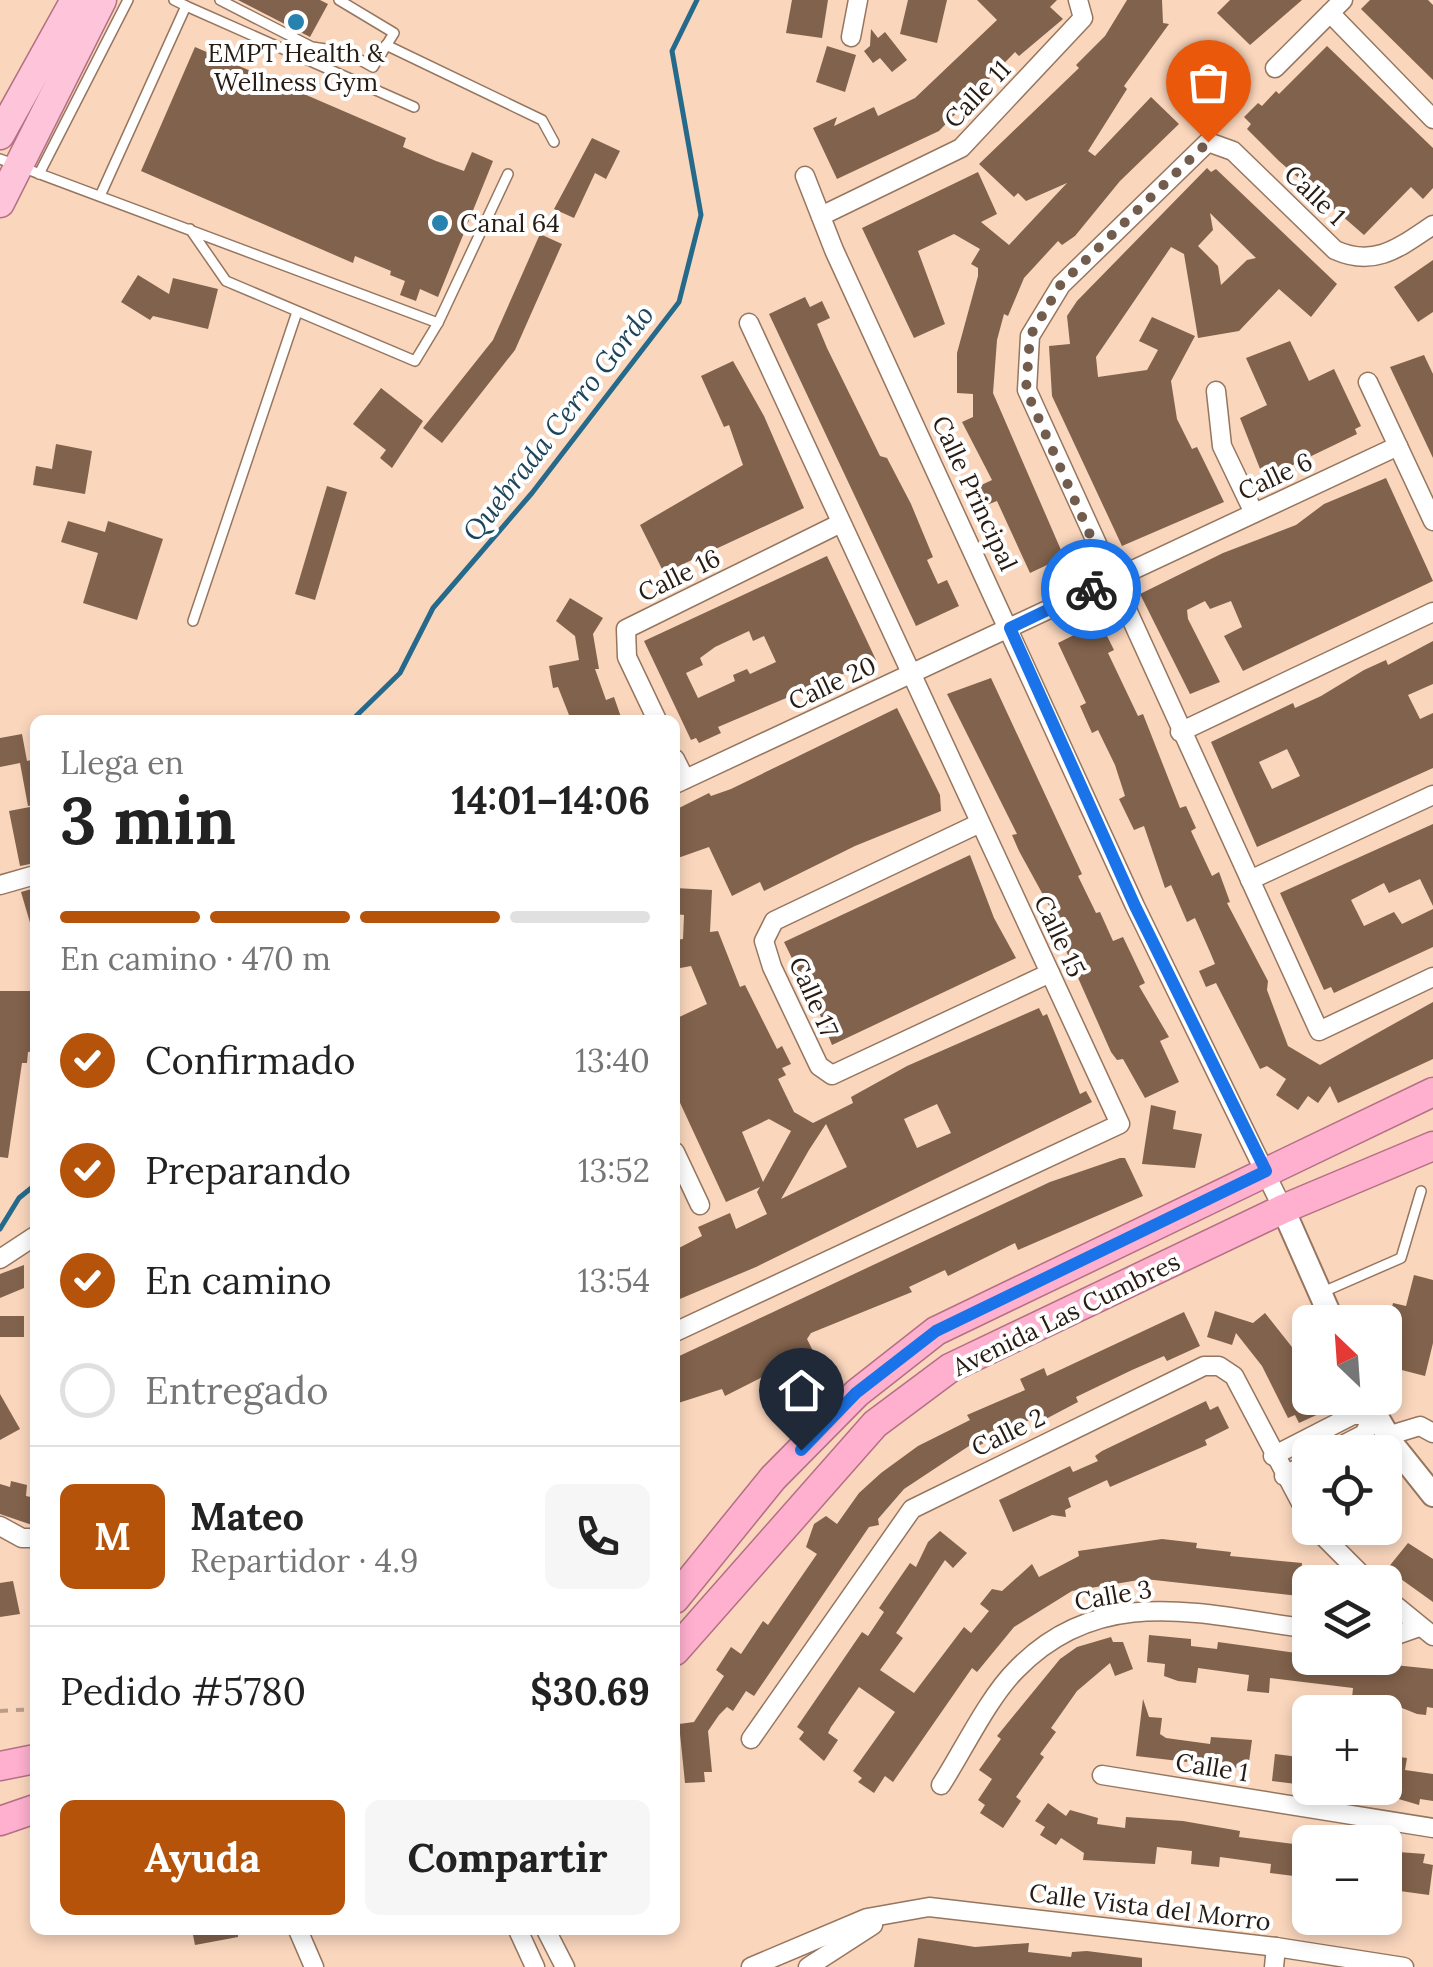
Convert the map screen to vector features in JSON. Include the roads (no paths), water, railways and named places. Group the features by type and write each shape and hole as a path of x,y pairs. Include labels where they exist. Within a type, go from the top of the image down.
{"highway":[{"name":"Avenida Las Cumbres","path":"680,1593 773,1478 856,1393 936,1331 1433,1092"},
{"name":"Avenida Las Cumbres","path":"680,1645 875,1424 950,1368 1283,1209 1433,1146"},
{"path":"0,1757 30,1756"},
{"path":"0,1766 30,1757"},
{"path":"0,1818 30,1810"}],"main road":[{"path":"0,135 75,0"},
{"path":"0,202 102,0"}],"street":[{"path":"851,36 858,0"},
{"name":"Calle 11","path":"821,216 961,148 1083,18 1078,0"},
{"path":"1275,68 1337,6 1433,119"},
{"name":"Calle 1","path":"1433,225 1388,255 1356,260 1335,250 1233,151 1208,142 1061,284 1030,336 1026,390 1319,1031 1433,977"},
{"name":"Calle Principal","path":"805,176 1135,906 1283,1209"},
{"name":"Calle 15","path":"680,1330 1120,1124 748,322"},
{"path":"1368,382 1433,521"},
{"path":"1216,392 1222,446 1254,513"},
{"name":"Calle 6","path":"1110,580 1398,446"},
{"name":"Calle 16","path":"655,715 627,657 626,629 842,523"},
{"path":"1010,628 1110,580"},
{"path":"1180,732 1433,612"},
{"name":"Calle 20","path":"680,782 1010,628"},
{"path":"1250,880 1433,795"},
{"name":"Calle 17","path":"980,823 774,921 764,940 772,967 818,1066 832,1075 1050,973"},
{"path":"0,885 30,876"},
{"path":"680,1163 700,1205"},
{"path":"1283,1209 1325,1305"},
{"path":"0,1258 30,1239"},
{"name":"Calle 2","path":"751,1740 902,1522 928,1498 1204,1366 1219,1366 1234,1376 1292,1490"},
{"path":"1273,1456 1353,1415"},
{"path":"1390,1435 1420,1426 1433,1433"},
{"path":"1402,1455 1433,1494"},
{"path":"1284,1476 1292,1472"},
{"path":"0,1526 30,1538"},
{"path":"1332,1545 1352,1565"},
{"name":"Calle 3","path":"941,1785 1014,1671 1073,1624 1150,1609 1292,1627"},
{"path":"1402,1611 1426,1632"},
{"name":"Calle 1","path":"1102,1775 1433,1828"},
{"name":"Calle Vista del Morro","path":"751,1967 868,1918 929,1907 1276,1947 1404,1967"},
{"path":"808,1967 890,1914"},
{"path":"300,1935 314,1967"},
{"path":"520,1935 535,1967"},
{"path":"549,1935 565,1967"},
{"path":"1274,1967 1276,1947"}],"lane":[{"path":"128,0 19,167 438,323"},
{"path":"174,0 414,107"},
{"path":"220,0 312,47 346,52 373,67 394,33 339,0"},
{"path":"100,196 186,6"},
{"path":"386,45 542,120 554,142"},
{"path":"190,229 226,281 415,362 438,323 508,174"},
{"path":"192,621 297,312"},
{"path":"1320,1293 1401,1258 1420,1190"}],"waterway":[{"name":"Quebrada Cerro Gordo","path":"357,715 400,673 433,608 532,493 679,302 701,215 672,51 697,0"},
{"name":"Quebrada Cerro Gordo","path":"0,1229 19,1198 30,1189"}],"place":[{"name":"EMPT Health & Wellness Gym","path":"296,22"},
{"name":"Canal 64","path":"440,223"}]}
